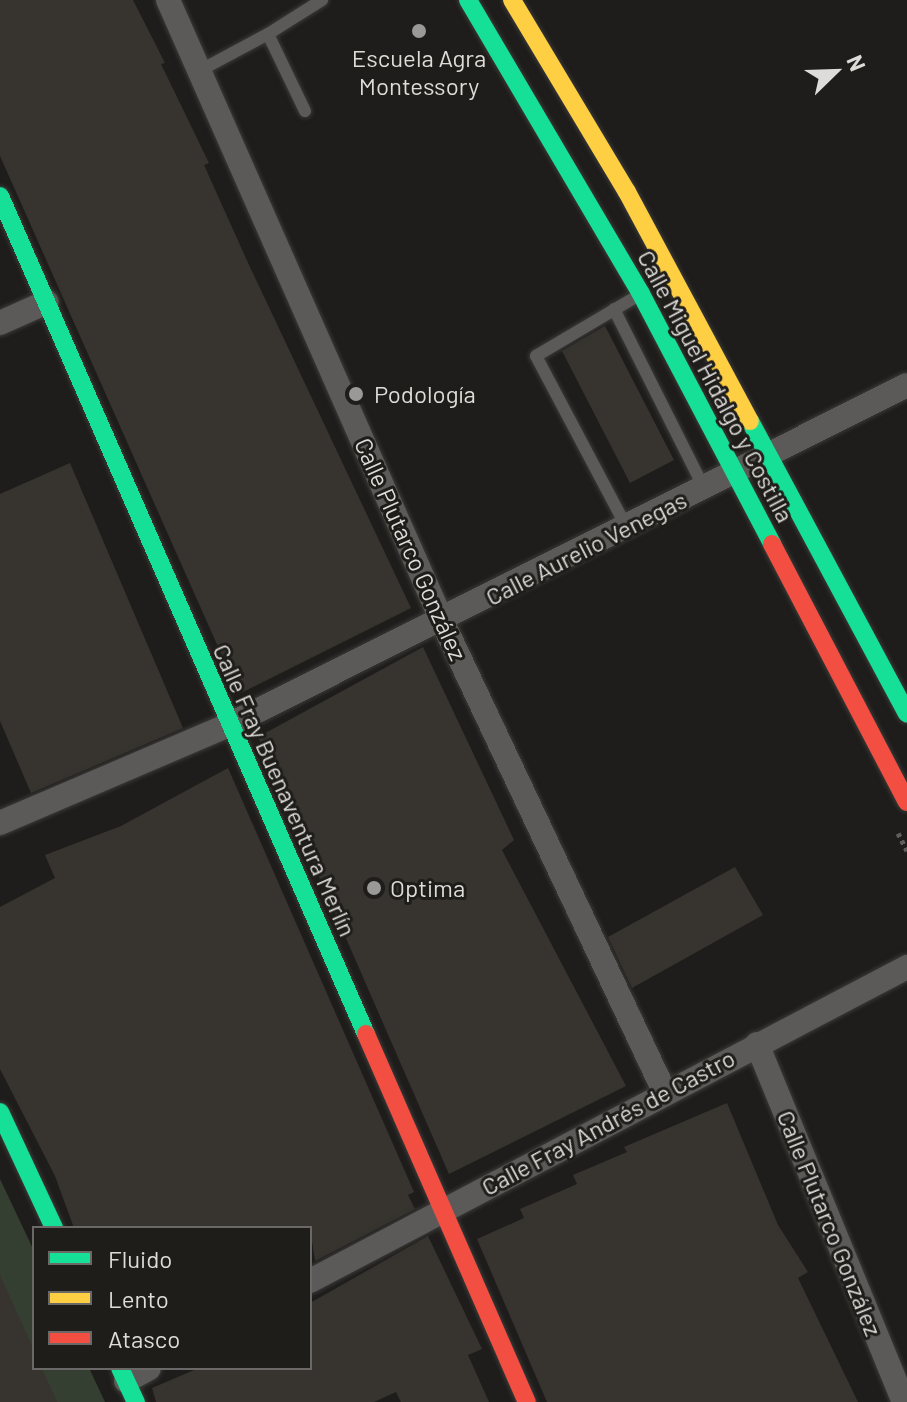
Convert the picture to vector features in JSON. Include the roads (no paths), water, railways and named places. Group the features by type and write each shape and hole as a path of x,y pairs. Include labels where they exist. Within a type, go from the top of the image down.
{"main road":[{"name":"Calle Miguel Hidalgo y Costilla","path":"468,0 641,294 907,802"},
{"name":"Calle Miguel Hidalgo y Costilla","path":"512,0 627,192 907,714"},
{"name":"Calle Fray Buenaventura Merlín","path":"0,196 527,1402"},
{"path":"0,1112 53,1226"}],"street":[{"name":"Calle Plutarco González","path":"168,0 442,621 665,1093"},
{"path":"0,323 47,302"},
{"name":"Calle Aurelio Venegas","path":"0,823 229,725 442,621 907,385"},
{"name":"Calle Fray Andrés de Castro","path":"312,1280 443,1208 907,967"},
{"name":"Calle Plutarco González","path":"757,1044 904,1402"},
{"path":"127,1384 146,1370"}],"lane":[{"path":"199,71 268,34 322,0"},
{"path":"268,34 305,111"},
{"path":"626,526 536,356 641,294"},
{"path":"614,309 704,488"}],"place":[{"name":"Escuela Agra Montessory","path":"419,31"},
{"name":"Podología","path":"356,394"},
{"name":"Optima","path":"374,888"}]}
